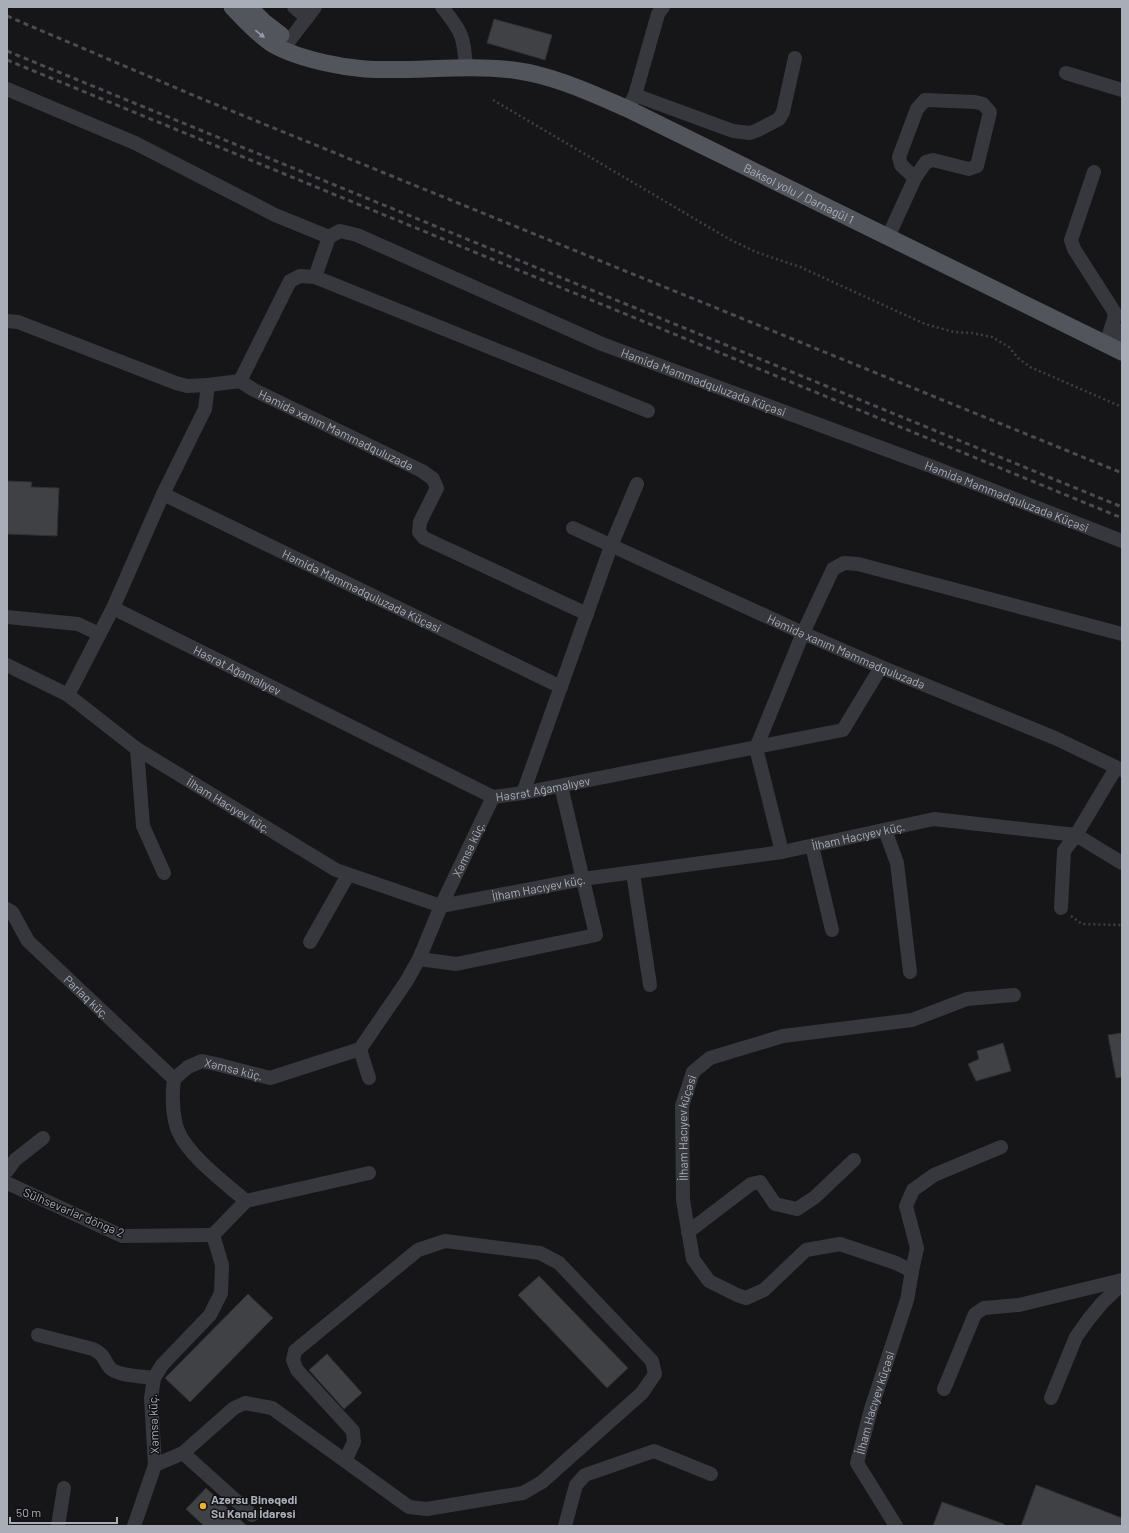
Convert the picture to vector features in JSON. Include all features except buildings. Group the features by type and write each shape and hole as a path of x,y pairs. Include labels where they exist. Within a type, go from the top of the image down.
{"main road":[{"path":"232,7 251,27 272,44 301,57 337,65"},
{"path":"249,7 264,22 289,41 337,65"},
{"name":"Baksol yolu / Dərnəgül 1","path":"337,65 375,69 494,68 534,74 631,102 888,237 1115,348"}],"street":[{"path":"289,41 311,13 294,7"},
{"path":"442,7 457,25 462,34 466,68"},
{"path":"663,7 658,14 631,102 733,131 750,133 773,124 779,119 783,112 795,58"},
{"path":"1066,73 1122,90"},
{"path":"7,89 136,143 275,215 329,238 315,277"},
{"path":"888,237 915,178 926,162 933,160 968,169 977,166 990,112 983,104 975,102 925,100 917,109 899,157 901,165 915,178"},
{"path":"1094,172 1071,240 1074,249 1115,313 1115,348"},
{"name":"Həmidə Məmmədquluzadə Küçəsi","path":"329,238 340,231 357,236 602,344 918,461 1122,541"},
{"path":"7,322 18,322 187,386 240,381 290,281 300,276 315,277 648,411"},
{"path":"1115,348 1122,330"},
{"name":"Həmidə xanım Məmmədquluzadə","path":"240,381 254,390 422,471 433,479 437,488 420,522 419,532 424,538 587,614"},
{"path":"68,695 113,608 163,494 205,409 208,385"},
{"path":"523,793 611,546 637,484"},
{"name":"Həmidə Məmmədquluzadə Küçəsi","path":"163,494 561,687"},
{"name":"Həmidə xanım Məmmədquluzadə","path":"573,528 803,633 881,667 1055,738 1119,769"},
{"path":"782,852 756,748 803,633 833,569 844,563 858,564 1122,634"},
{"name":"Həsrət Ağamalıyev","path":"113,608 493,797 561,786 843,730 881,667"},
{"path":"7,617 78,624 99,634"},
{"name":"İlham Hacıyev küç.","path":"7,665 68,695 137,748 336,870 441,906 583,879 782,852 934,819 1076,835 1122,863"},
{"path":"137,748 142,826 164,873"},
{"path":"1062,908 1064,851 1119,769"},
{"path":"419,959 456,964 596,934 561,786"},
{"name":"Xəmsə küç.","path":"174,1078 188,1067 202,1061 270,1078 360,1049 406,982 419,959 441,906 493,797"},
{"path":"885,830 897,863 910,972"},
{"path":"812,846 832,930"},
{"path":"633,872 650,985"},
{"path":"310,942 348,875"},
{"name":"Parlaq küç.","path":"7,909 12,912 28,941 174,1078"},
{"name":"İlham Hacıyev küçəsi","path":"912,1272 896,1263 840,1244 806,1250 764,1290 746,1298 709,1281 693,1260 683,1200 682,1106 693,1072 710,1058 783,1036 912,1020 968,999 1014,995"},
{"path":"360,1049 369,1078"},
{"path":"174,1078 172,1102 176,1126 191,1152 246,1201"},
{"path":"7,1171 15,1160 42,1138"},
{"name":"İlham Hacıyev küçəsi","path":"896,1526 857,1463 871,1409 908,1300 917,1248 906,1206 913,1190 934,1175 1000,1147"},
{"path":"688,1232 751,1184 760,1182 775,1204 797,1209 815,1196 854,1160"},
{"path":"213,1235 246,1201 369,1173"},
{"name":"Sülhsevərlər döngə 2","path":"7,1183 122,1236 213,1235"},
{"name":"Xəmsə küç.","path":"134,1526 155,1465 151,1398 154,1378 162,1365 210,1315 221,1293 222,1265 213,1235"},
{"path":"155,1465 182,1453 234,1408 245,1403 272,1408 345,1461 409,1507 427,1509 523,1493 542,1482 642,1393 655,1374 652,1361 559,1264 540,1253 445,1241 418,1250 295,1351 293,1360 297,1370 353,1431 354,1442 345,1461"},
{"path":"944,1389 975,1314 984,1308 1019,1305 1122,1280"},
{"path":"1051,1398 1076,1337 1102,1303 1122,1284"},
{"path":"38,1335 93,1349 102,1356 109,1367 119,1373 154,1378"},
{"path":"568,1525 576,1485 585,1475 654,1451 711,1474"},
{"path":"182,1453 252,1515"},
{"path":"58,1526 64,1488"}],"path":[{"path":"493,100 729,239 756,252 800,267 925,324 954,332 972,333 992,337 1009,347 1018,358 1030,368 1122,407"},
{"path":"1062,908 1082,924 1122,925"}],"railway":[{"path":"7,16 195,96 1122,473"},
{"path":"7,51 1122,507"},
{"path":"7,60 1122,518"}],"place":[{"name":"Azərsu Binəqədi Su Kanal İdarəsi","path":"203,1506"}]}
